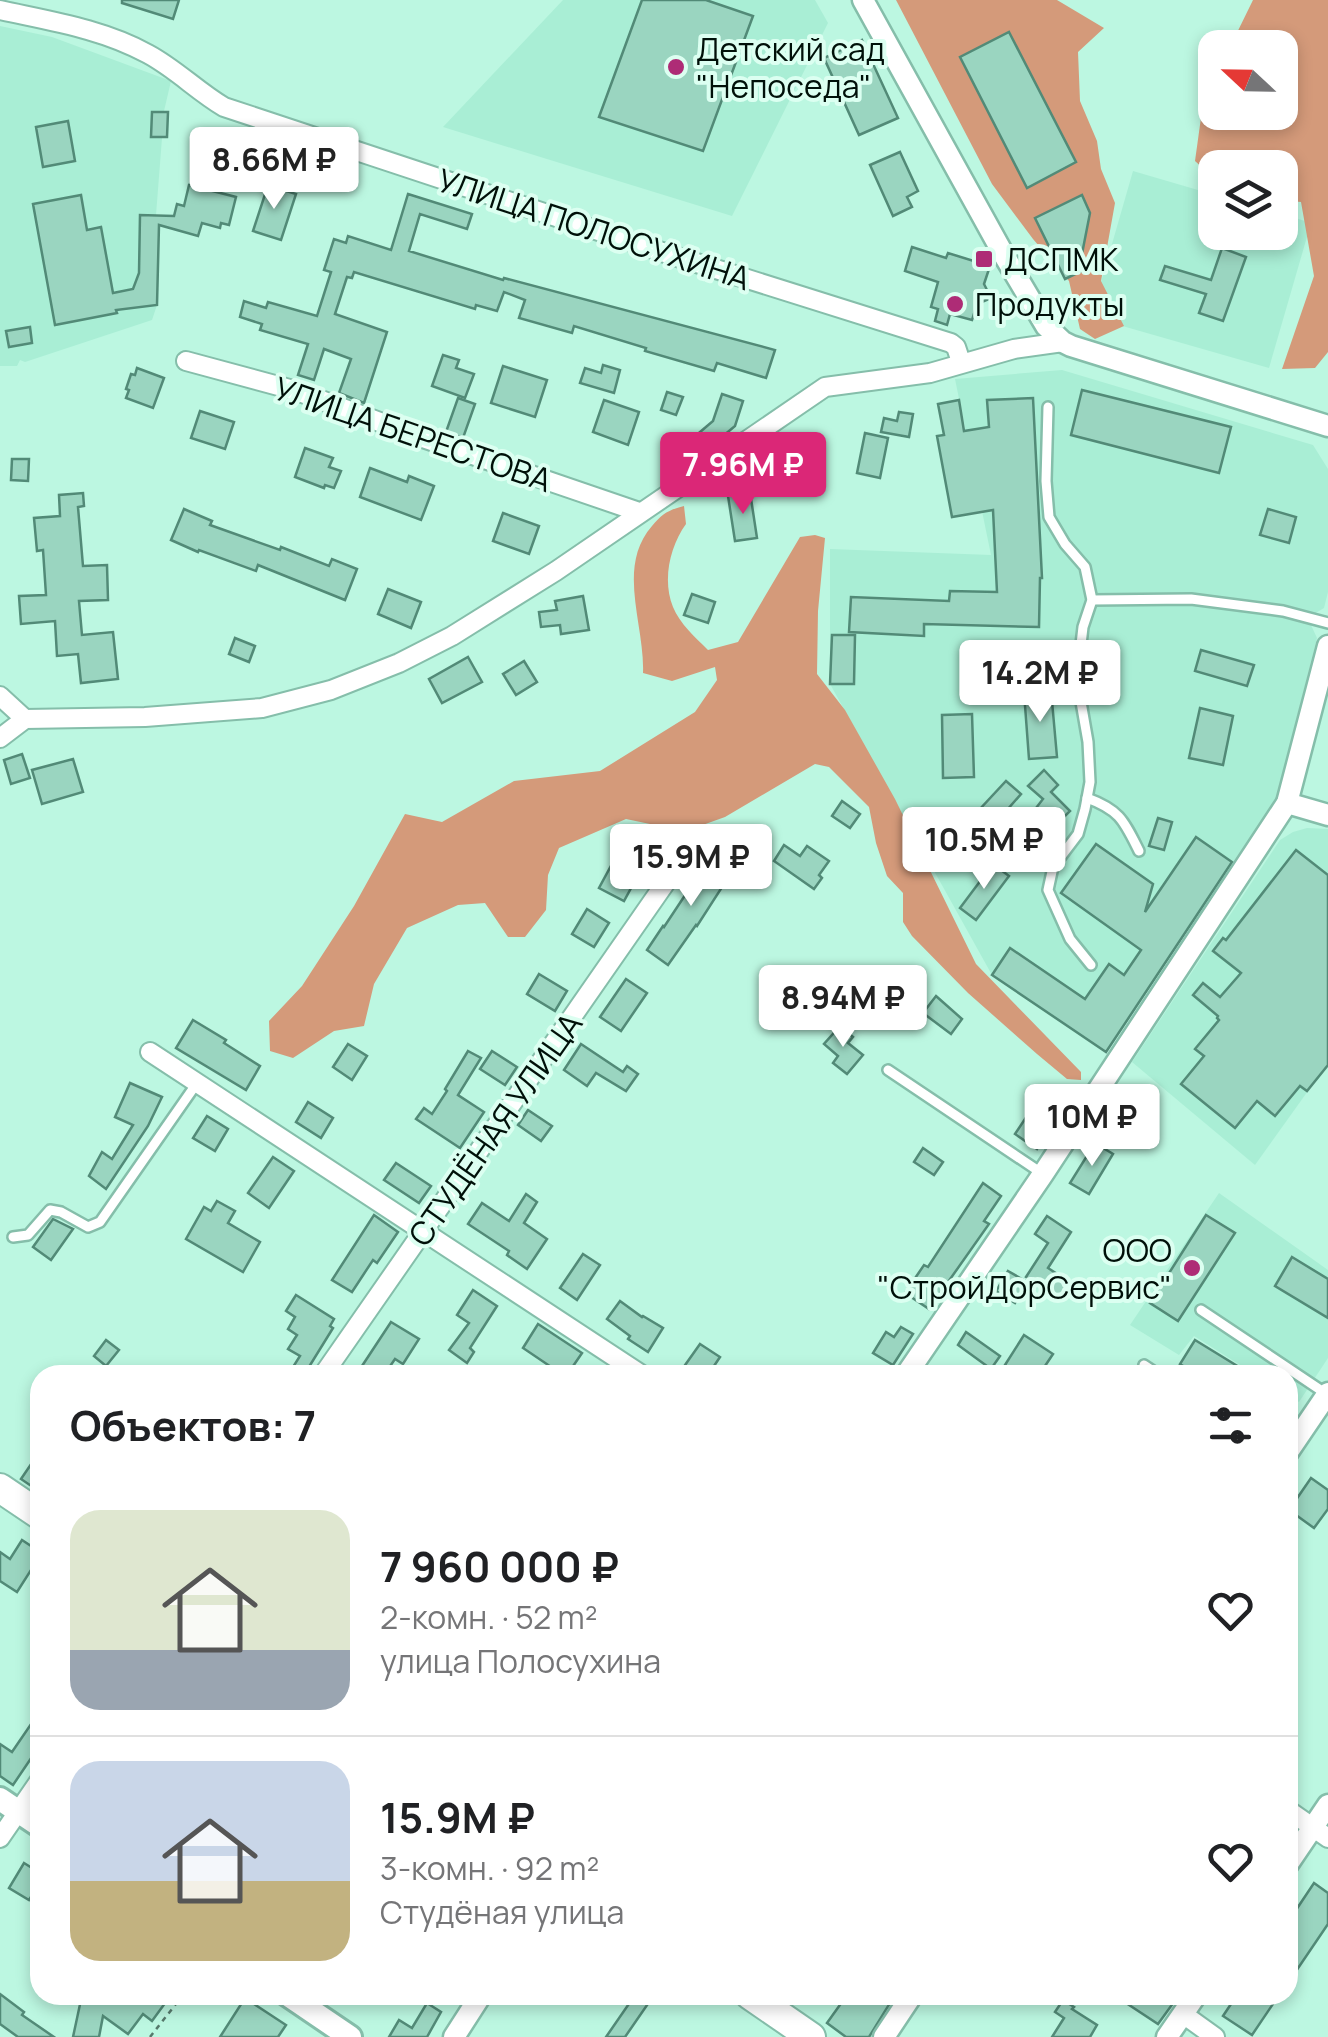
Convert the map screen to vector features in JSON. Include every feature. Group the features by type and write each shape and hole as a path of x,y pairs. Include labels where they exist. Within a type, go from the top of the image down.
{"main road":[{"path":"0,1488 30,1508"},
{"path":"9,1805 30,1819"},
{"path":"303,2005 350,2037"},
{"path":"765,2005 811,2037"}],"street":[{"path":"864,0 1006,258 1046,326 1063,342"},
{"name":"УЛИЦА ПОЛОСУХИНА","path":"0,10 92,30 146,53 224,107 668,254 952,342 962,362"},
{"path":"0,738 25,719 145,717 262,708 331,690 399,663 452,636 556,571 816,392 839,384 930,372 1032,345 1063,342 1328,426"},
{"name":"УЛИЦА БЕРЕСТОВА","path":"186,361 297,390 417,436 639,512"},
{"path":"913,1365 1287,803 1328,646"},
{"path":"0,696 25,719"},
{"path":"1287,803 1328,815"},
{"name":"СТУДЁНАЯ УЛИЦА","path":"330,1365 666,882"},
{"path":"150,1052 627,1365"},
{"path":"1298,1438 1328,1394"},
{"path":"0,1838 9,1805 30,1788"},
{"path":"1298,1854 1320,1833 1328,1805"},
{"path":"1298,1817 1320,1833"},
{"path":"454,2037 475,2005"},
{"path":"884,2037 905,2005"},
{"path":"1167,2037 1189,2005"},
{"path":"1182,2014 1215,2037"}],"lane":[{"path":"1048,407 1049,517 1064,544 1085,567 1092,600 1083,627 1077,679 1088,742 1090,782 1078,834 1053,867 1048,890 1070,939 1091,966"},
{"path":"1092,600 1191,600 1283,611 1328,623"},
{"path":"1087,798 1108,806 1123,819 1139,851"},
{"path":"888,1070 1043,1174"},
{"path":"12,1238 28,1235 50,1210 88,1227 100,1222 197,1083"},
{"path":"1201,1310 1284,1365"},
{"path":"1298,1374 1328,1394"}],"path":[{"path":"150,2037 175,2005"}],"shaded area":[{"path":"563,0 815,0 828,23 732,216 443,127"},
{"path":"896,0 1057,0 1104,28 1078,52 1080,101 1097,141 1101,169 1115,203 1101,281 1124,326 1095,339 1080,329 1069,281 992,184"},
{"path":"1253,0 1328,0 1328,352 1315,368 1282,369 1314,276 1298,202 1298,150 1198,150 1198,164 1195,161 1199,130 1298,130 1298,30 1238,30"},
{"path":"0,26 52,37 171,81 164,111 168,112 167,137 162,138 156,215 157,305 152,320 25,362 20,360 17,366 0,366"},
{"path":"1133,171 1198,190 1198,250 1298,250 1298,219 1311,223 1269,368 1091,317"},
{"path":"1062,370 1313,445 1328,469 1328,592 1324,608 1314,614 1311,625 1317,638 1276,800 1106,1052 992,975 830,684 830,549 991,555 955,379"},
{"path":"684,506 686,524 669,564 668,586 680,619 708,650 738,642 800,537 825,538 817,674 845,710 895,799 976,964 1081,1072 1081,1080 1067,1079 1037,1054 968,993 912,936 903,922 903,893 887,876 869,807 829,767 815,764 725,817 697,827 674,829 626,819 559,848 548,875 546,910 525,937 508,937 485,903 458,905 407,928 374,984 364,1026 334,1031 293,1058 270,1051 269,1021 302,986 354,906 405,814 442,822 514,781 600,771 695,712 717,680 715,667 672,681 643,673 635,597 634,578 641,542 662,515"},
{"path":"1307,828 1328,829 1328,1063 1255,1165 1132,1062 1280,840"},
{"path":"1219,1193 1328,1270 1328,1358 1299,1402 1298,1365 1240,1365 1194,1336 1179,1355 1130,1325"}],"building":[{"path":"122,0 179,0 173,19"},
{"name":"Детский сад \"Непоседа\"","path":"642,0 706,0 753,16 703,151 599,117"},
{"path":"1009,32 1076,162 1027,188 960,57"},
{"path":"862,40 898,118 859,135 824,58"},
{"path":"152,112 168,112 167,137 151,137"},
{"path":"68,121 75,161 43,167 36,127"},
{"path":"900,152 918,191 907,197 912,207 893,216 870,165"},
{"path":"189,185 236,197 229,225 221,223 220,228 202,223 198,236 159,225 157,305 55,325 33,204 81,195 87,230 101,227 113,293 133,289 139,273 140,215 174,216 177,204 184,206"},
{"path":"268,185 296,194 281,240 253,231"},
{"path":"408,194 472,214 467,229 420,214 409,251 503,280 775,350 766,378 717,363 714,371 574,326 572,333 519,318 525,300 504,292 497,311 476,305 475,309 354,272 352,278 347,277 335,314 387,332 364,403 339,393 351,359 324,349 314,380 298,375 308,344 260,330 262,324 240,317 244,301 266,308 268,302 317,316 331,272 324,270 334,239 346,243 348,236 391,250"},
{"path":"1082,195 1090,213 1081,259 1086,269 1065,279 1035,218"},
{"path":"912,247 990,266 984,284 991,298 977,304 972,320 950,314 947,325 935,321 938,309 931,307 938,282 905,271"},
{"path":"1221,250 1246,257 1223,321 1199,313 1206,294 1160,280 1165,266 1211,280"},
{"path":"30,327 32,343 9,347 6,331"},
{"path":"443,355 459,360 456,368 474,374 465,398 432,386"},
{"path":"603,365 620,370 614,393 580,383 585,368 601,373"},
{"path":"503,366 547,380 535,417 491,403"},
{"path":"137,368 164,378 153,408 126,398 131,374 135,375"},
{"path":"1082,390 1231,427 1219,473 1071,435"},
{"path":"667,392 683,397 676,415 661,410"},
{"path":"722,394 743,401 735,426 704,452 693,438 713,421"},
{"path":"458,398 475,404 463,438 446,432"},
{"path":"1033,398 1042,578 1039,627 924,624 924,636 849,632 851,597 949,601 950,591 997,592 993,510 952,517 937,436 944,435 938,404 959,400 964,431 989,427 987,400"},
{"path":"604,400 639,412 628,445 593,432"},
{"path":"200,411 234,422 225,449 191,438"},
{"path":"899,412 913,414 909,437 881,432 884,418 897,421"},
{"path":"865,433 888,438 880,478 857,473"},
{"path":"305,448 333,458 329,467 341,471 334,488 295,477"},
{"path":"12,459 29,459 28,481 11,480"},
{"path":"370,468 407,482 409,476 434,486 421,520 360,497"},
{"path":"750,492 757,538 735,541 728,496"},
{"path":"83,493 84,506 78,507 83,566 107,565 108,600 79,601 82,635 113,632 118,679 81,683 78,654 57,656 55,621 21,624 19,596 46,595 43,550 37,551 34,518 60,516 59,495"},
{"path":"184,509 212,521 210,525 280,550 281,547 329,566 332,559 357,569 345,600 258,565 256,571 171,540"},
{"path":"1268,509 1296,517 1289,543 1260,535"},
{"path":"503,513 539,526 529,554 493,541"},
{"path":"388,589 421,602 411,628 378,614"},
{"path":"692,594 715,602 708,623 684,615"},
{"path":"583,596 589,630 561,634 560,625 541,627 539,612 557,610 555,601"},
{"path":"832,635 855,635 854,684 830,684"},
{"path":"235,638 255,646 249,662 229,654"},
{"path":"1201,650 1254,665 1247,686 1195,671"},
{"path":"468,657 482,682 442,703 429,679"},
{"path":"524,661 537,682 516,695 503,674"},
{"path":"1051,690 1057,757 1029,759 1024,692"},
{"path":"1200,708 1233,716 1223,765 1189,758"},
{"path":"972,714 974,777 943,778 942,715"},
{"path":"22,754 30,778 11,784 4,760"},
{"path":"73,759 83,792 42,804 32,770"},
{"path":"1044,770 1058,785 1051,792 1070,811 1024,857 1009,843 1043,799 1028,786"},
{"path":"1006,781 1021,794 966,857 936,830 951,813 965,825"},
{"path":"842,801 860,814 850,828 832,816"},
{"path":"1158,818 1172,822 1164,850 1149,846"},
{"path":"1196,837 1232,862 1106,1052 992,975 1010,948 1085,999 1109,964 1124,975 1141,950 1061,893 1096,844 1153,884 1145,912"},
{"path":"784,845 800,856 807,846 829,861 814,889 774,861"},
{"path":"1296,850 1328,875 1328,1065 1307,1091 1300,1086 1275,1116 1257,1101 1235,1128 1181,1084 1204,1056 1195,1049 1219,1020 1193,995 1203,983 1220,997 1241,973 1213,951 1223,938 1226,940"},
{"path":"713,853 735,867 668,965 647,950"},
{"path":"612,864 637,877 624,901 599,888"},
{"path":"993,864 1009,876 976,920 960,908"},
{"path":"587,909 609,923 594,947 572,934"},
{"path":"539,974 567,991 555,1011 527,994"},
{"path":"626,979 647,993 621,1031 600,1017"},
{"path":"936,996 962,1019 951,1034 923,1013"},
{"path":"193,1020 260,1066 246,1090 176,1048"},
{"path":"840,1026 853,1037 848,1043 863,1055 847,1074 833,1063 838,1056 824,1044"},
{"path":"348,1044 367,1056 352,1080 333,1067"},
{"path":"581,1044 623,1072 627,1066 638,1074 626,1091 596,1073 587,1086 564,1070"},
{"path":"468,1051 481,1058 458,1095 484,1112 460,1148 416,1119 424,1108 432,1114"},
{"path":"492,1051 517,1067 505,1085 480,1069"},
{"path":"130,1083 162,1097 148,1126 106,1189 89,1176 102,1152 112,1159 133,1125 115,1117"},
{"path":"1047,1100 1059,1109 1037,1149 1015,1134 1029,1113 1036,1117"},
{"path":"308,1102 333,1118 321,1138 296,1122"},
{"path":"528,1110 552,1126 541,1141 518,1125"},
{"path":"207,1116 228,1129 215,1151 193,1138"},
{"path":"1095,1143 1113,1154 1089,1194 1070,1183"},
{"path":"923,1148 943,1162 934,1175 914,1162"},
{"path":"273,1157 294,1171 269,1208 248,1193"},
{"path":"396,1163 431,1186 419,1203 384,1180"},
{"path":"983,1183 1001,1196 984,1221 989,1224 929,1309 905,1293 924,1265 928,1267"},
{"path":"526,1194 537,1202 524,1223 547,1239 527,1269 507,1255 509,1251 468,1224 482,1203 509,1221"},
{"path":"217,1201 235,1211 228,1223 260,1242 243,1272 186,1239 204,1207 211,1211"},
{"path":"374,1215 398,1232 352,1292 332,1280"},
{"name":"ООО \"СтройДорСервис\"","path":"1206,1215 1235,1233 1178,1321 1150,1303"},
{"path":"1047,1216 1071,1232 1048,1268 1071,1283 1060,1299 1026,1277 1048,1243 1035,1234"},
{"path":"53,1219 73,1229 51,1260 33,1247"},
{"path":"583,1254 600,1265 577,1300 560,1288"},
{"path":"1292,1257 1328,1279 1328,1318 1275,1286"},
{"path":"1008,1271 1027,1282 1015,1303 996,1291"},
{"path":"473,1290 497,1306 470,1348 474,1352 467,1363 449,1350 469,1323 457,1315"},
{"path":"296,1295 334,1319 330,1326 333,1328 310,1365 294,1365 300,1356 288,1349 297,1335 288,1329 295,1317 286,1311"},
{"path":"620,1301 663,1328 648,1352 607,1319"},
{"path":"391,1322 419,1339 403,1364 395,1359 391,1365 363,1365"},
{"path":"538,1324 582,1353 574,1365 548,1365 523,1348"},
{"path":"901,1327 913,1334 893,1365 873,1353 886,1332 894,1337"},
{"path":"966,1332 1000,1356 994,1365 986,1365 958,1345"},
{"path":"1024,1335 1053,1354 1046,1365 1005,1365"},
{"path":"106,1340 119,1350 107,1365 94,1356"},
{"path":"1195,1340 1236,1365 1182,1365"},
{"path":"700,1344 720,1357 715,1365 685,1365"},
{"path":"30,1466 30,1485 21,1479"},
{"path":"1311,1478 1328,1490 1328,1509 1314,1528 1298,1516 1298,1497"},
{"path":"22,1540 30,1545 30,1572 17,1592 0,1581 0,1552 10,1559"},
{"path":"30,1726 30,1760 13,1785 0,1776 0,1744 12,1752"},
{"path":"24,1863 30,1867 29,1900 9,1888"},
{"path":"1314,1883 1328,1893 1328,1924 1298,1968 1298,1907"},
{"path":"0,1994 54,2037 18,2037 0,2024"},
{"path":"80,2005 164,2005 152,2021 143,2014 128,2034 103,2016 99,2037 73,2037"},
{"path":"241,2005 256,2005 286,2025 278,2037 220,2037"},
{"path":"426,2005 441,2012 427,2037 389,2037 399,2020 412,2028"},
{"path":"628,2005 647,2005 625,2037 606,2037"},
{"path":"840,2005 889,2005 869,2037 846,2037 827,2023"},
{"path":"1060,2005 1071,2005 1097,2025 1090,2037 1052,2037 1064,2018 1055,2012"},
{"path":"1129,2005 1172,2005 1158,2024"},
{"path":"1230,2005 1272,2005 1252,2035 1223,2016"}],"place":[{"name":"Детский сад \"Непоседа\"","path":"676,67"},
{"name":"ДСПМК","path":"984,259"},
{"name":"Продукты","path":"955,304"},
{"name":"ООО \"СтройДорСервис\"","path":"1192,1268"}]}
